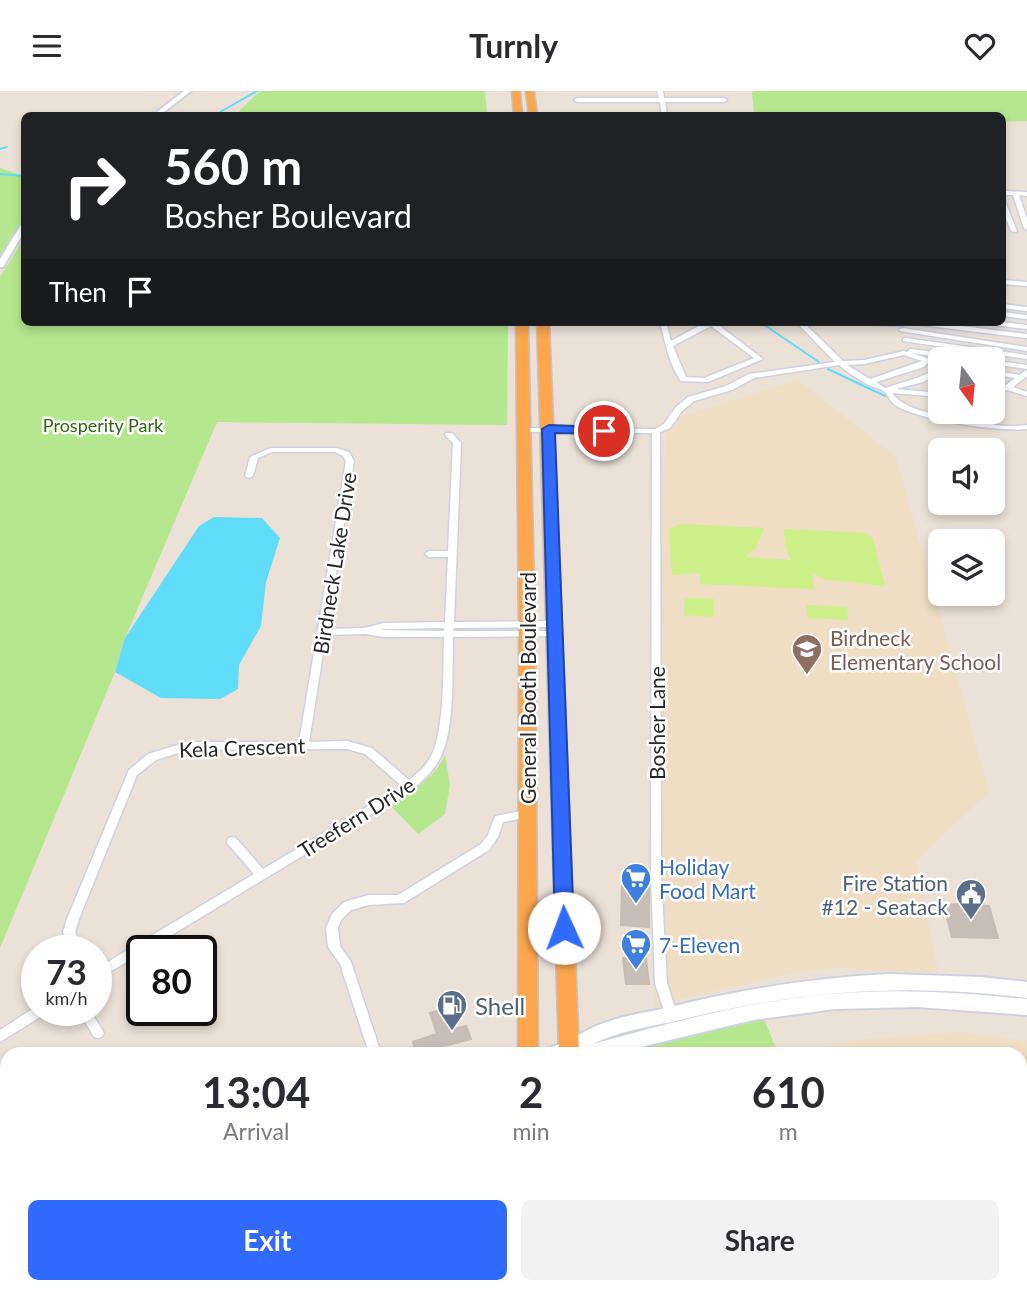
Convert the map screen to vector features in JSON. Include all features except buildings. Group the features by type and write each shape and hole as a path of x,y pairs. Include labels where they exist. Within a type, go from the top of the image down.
{"highway":[{"path":"516,91 518,112"},
{"path":"530,91 533,112"},
{"name":"General Booth Boulevard","path":"522,326 527,629 528,1047"},
{"name":"General Booth Boulevard","path":"543,326 549,429 566,1047"}],"main road":[{"path":"575,1047 592,1035 732,999 853,982 930,981 1027,990"},
{"path":"612,1047 752,1012 807,1004 919,998 1027,1007"}],"street":[{"path":"160,112 188,91"},
{"path":"657,91 662,112"},
{"path":"577,100 724,100"},
{"path":"1006,193 1027,194"},
{"path":"1006,231 1027,230 1015,193"},
{"path":"1006,212 1014,232"},
{"path":"0,265 21,232"},
{"path":"1006,282 1027,284"},
{"path":"1006,306 1027,309"},
{"path":"1006,314 1027,317"},
{"path":"1006,324 1027,327"},
{"path":"662,326 680,374 684,379 694,381 705,380 759,359 716,326"},
{"path":"669,345 704,326"},
{"path":"803,326 841,363 886,391 901,405 988,425 1025,429"},
{"path":"901,326 905,352"},
{"path":"906,326 1027,349"},
{"path":"946,326 1027,336"},
{"path":"905,340 1027,357"},
{"path":"524,430 656,431 667,426 691,399 729,388 752,376 864,362 905,352 928,354"},
{"path":"905,352 927,361"},
{"path":"868,382 927,361"},
{"path":"1005,366 1025,372"},
{"path":"1005,372 1025,372"},
{"path":"1007,388 1025,372"},
{"path":"886,391 928,376"},
{"path":"1007,388 1026,392"},
{"path":"886,391 928,394"},
{"name":"Bosher Lane","path":"656,431 656,875 661,983 671,1014"},
{"name":"Treefern Drive","path":"112,965 410,786 431,768 441,748 449,629 457,443 449,435"},
{"name":"Birdneck Lake Drive","path":"249,476 254,457 271,450 336,450 349,458 304,744"},
{"path":"429,554 452,554"},
{"path":"323,632 364,631 384,634 449,629 553,629"},
{"name":"Kela Crescent","path":"70,935 73,919 133,773 140,766 170,750 187,746 347,745 359,747 410,786"},
{"path":"373,1047 345,962 334,947 332,929 336,917 347,906 369,900 400,900 485,846 493,837 499,819 527,814"},
{"path":"232,841 262,875"},
{"path":"0,1037 21,1023"},
{"path":"94,1026 98,1033"}],"shaded area":[{"name":"Birdneck Elementary School","path":"798,380 896,457 928,572 928,606 937,606 989,792 916,861 938,972 847,967 794,972 654,1006 652,769 666,428 655,425"},
{"path":"959,1032 1027,1041 1027,1047 821,1047 855,1040"}],"green space":[{"path":"260,91 485,91 487,112 238,112"},
{"path":"1027,91 1027,121 1006,122 1006,112 754,112 752,92"},
{"path":"0,168 21,175 21,224 0,257"},
{"name":"Prosperity Park","path":"21,243 21,326 508,326 507,425 217,422 125,638 115,672 0,948 0,277"},
{"path":"681,524 764,528 756,548 745,557 791,560 785,546 784,529 864,533 873,538 885,586 824,579 813,573 814,589 700,584 700,573 672,575 669,529"},
{"path":"685,598 714,599 714,617 684,615"},
{"path":"806,605 847,607 848,620 808,618"},
{"path":"445,755 450,785 445,814 418,834 389,804 428,778"},
{"path":"764,1019 776,1047 649,1047 654,1042"}],"water":[{"path":"214,517 262,518 280,538 266,582 261,626 239,665 238,689 220,699 161,698 115,672 125,638 199,526"}],"waterway":[{"path":"220,112 257,91"},
{"path":"0,149 7,147"},
{"path":"0,174 21,176"},
{"path":"766,326 819,362"},
{"path":"828,369 885,396"}],"place":[{"name":"Birdneck Elementary School","path":"807,676"},
{"name":"Holiday Food Mart","path":"636,905"},
{"name":"Fire Station #12 - Seatack","path":"971,921"},
{"name":"7-Eleven","path":"636,971"},
{"name":"Shell","path":"452,1032"}],"route":[{"path":"564,928 549,429 604,431"}]}
